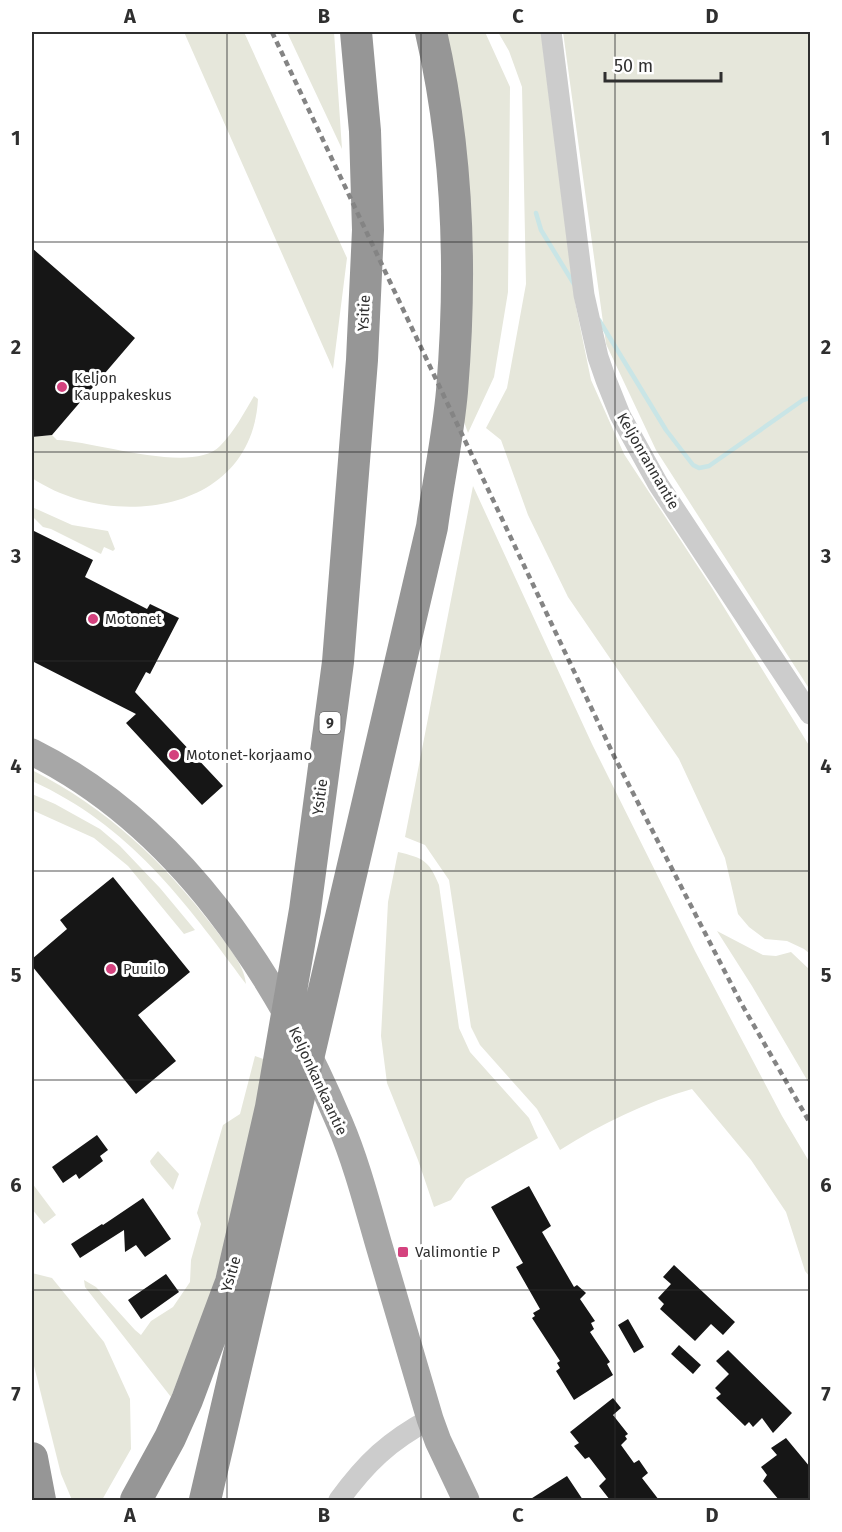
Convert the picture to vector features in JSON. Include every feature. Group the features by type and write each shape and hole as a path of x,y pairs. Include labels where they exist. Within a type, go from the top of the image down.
{"highway":[{"name":"Ysitie","path":"136,1500 170,1438 187,1400 231,1282 272,1107 305,910 338,662 362,360 368,230 365,131 356,32"},
{"path":"206,1496 432,527 452,393 457,297 456,222 449,148 431,32"},
{"path":"32,1458 40,1500"}],"main road":[{"name":"Keljonkankaantie","path":"32,752 104,796 159,843 188,873 255,963 299,1040 341,1125 366,1200 430,1419 466,1500"}],"street":[{"name":"Keljonrannantie","path":"551,32 584,295 606,380 620,415 658,484 810,714"},
{"path":"339,1500 361,1470 395,1440 430,1419"}],"shaded area":[{"path":"184,32 244,32 347,258 333,369"},
{"path":"287,32 334,32 342,149"},
{"path":"443,32 485,32 510,87 508,292 494,377 468,433 460,411"},
{"path":"498,32 541,32 575,302 591,380 624,454 712,588 810,747 810,954 787,941 765,939 749,927 738,914 725,858 679,759 568,597 528,515 501,440 486,428 507,388 526,284 522,87 509,51"},
{"path":"563,32 810,32 810,690 656,450 606,344"},
{"path":"254,396 258,399 250,438 231,467 205,489 172,502 137,507 100,504 64,495 32,478 32,437 52,435 57,440 166,457 207,454 225,441"},
{"path":"473,486 592,744 695,951 782,1116 810,1163 810,1277 805,1271 786,1212 751,1160 692,1089 658,1100 624,1115 560,1150 537,1109 480,1045 471,1027 449,880 425,845 405,837"},
{"path":"32,507 72,525 108,531 115,549 113,551 104,547 101,554 43,527 32,516"},
{"path":"32,770 60,785 110,820 154,859 195,904 230,948 242,969 246,984 177,894 126,842 98,819 67,799 32,781"},
{"path":"32,794 100,829 120,846 160,888 195,930 184,934 128,866 94,838 32,810"},
{"path":"398,852 424,861 432,870 439,885 459,1028 470,1052 529,1118 538,1138 466,1179 451,1200 434,1207 387,1083 381,1036 388,902"},
{"path":"717,931 763,955 776,956 791,952 810,970 810,1085 752,986"},
{"path":"255,1056 266,1060 219,1266 210,1297 171,1397 85,1287 84,1280 96,1287 141,1335 151,1321 173,1307 190,1282 191,1260 201,1224 197,1213 223,1125 240,1114"},
{"path":"158,1151 179,1174 173,1190 151,1164 150,1161"},
{"path":"32,1183 56,1215 44,1224 32,1209"},
{"path":"32,1273 52,1278 104,1342 130,1399 131,1449 102,1500 72,1500 61,1474 32,1358"}],"building":[{"name":"Keljon Kauppakeskus","path":"32,248 135,338 52,435 32,437"},
{"name":"Motonet","path":"32,530 93,560 85,577 147,609 150,604 179,618 150,674 146,672 135,692 223,786 202,805 126,723 136,714 32,661"},
{"path":"113,877 190,972 138,1015 176,1061 136,1094 32,966 32,959 67,929 60,920"},
{"path":"97,1135 108,1150 100,1156 103,1161 79,1179 76,1174 63,1183 52,1167"},
{"path":"529,1186 551,1226 542,1232 574,1287 577,1285 586,1293 580,1299 595,1321 591,1323 594,1329 590,1332 610,1362 607,1364 613,1375 574,1400 556,1371 560,1368 557,1363 560,1361 532,1318 535,1316 533,1313 540,1309 516,1267 523,1263 491,1207"},
{"path":"143,1198 171,1239 145,1257 136,1245 125,1252 124,1230 80,1258 71,1244"},
{"path":"674,1265 735,1322 723,1335 711,1324 695,1341 660,1309 664,1304 658,1298 671,1284 663,1277"},
{"path":"166,1274 179,1292 141,1319 128,1300"},
{"path":"628,1319 644,1347 634,1353 618,1325"},
{"path":"679,1345 701,1365 693,1374 671,1354"},
{"path":"728,1350 792,1413 773,1433 762,1418 753,1427 749,1422 745,1426 716,1398 721,1394 715,1388 729,1374 716,1361"},
{"path":"613,1398 621,1408 613,1415 628,1434 625,1436 627,1439 621,1445 634,1463 639,1460 648,1473 642,1478 659,1500 610,1500 599,1486 606,1479 589,1457 585,1459 574,1446 579,1443 570,1432"},
{"path":"786,1438 810,1467 810,1497 806,1500 779,1500 763,1481 767,1475 761,1467 777,1455 771,1448"},
{"path":"567,1476 583,1500 529,1500"}],"waterway":[{"path":"536,213 541,230 574,284"},
{"path":"599,320 666,430 693,465 699,468 709,466 803,400 810,398"}],"railway":[{"path":"272,32 614,756 741,1003 810,1123"}],"place":[{"name":"Keljon Kauppakeskus","path":"62,387"},
{"name":"Motonet","path":"93,619"},
{"name":"Motonet-korjaamo","path":"174,755"},
{"name":"Puuilo","path":"111,969"},
{"name":"Valimontie P","path":"403,1252"}]}
